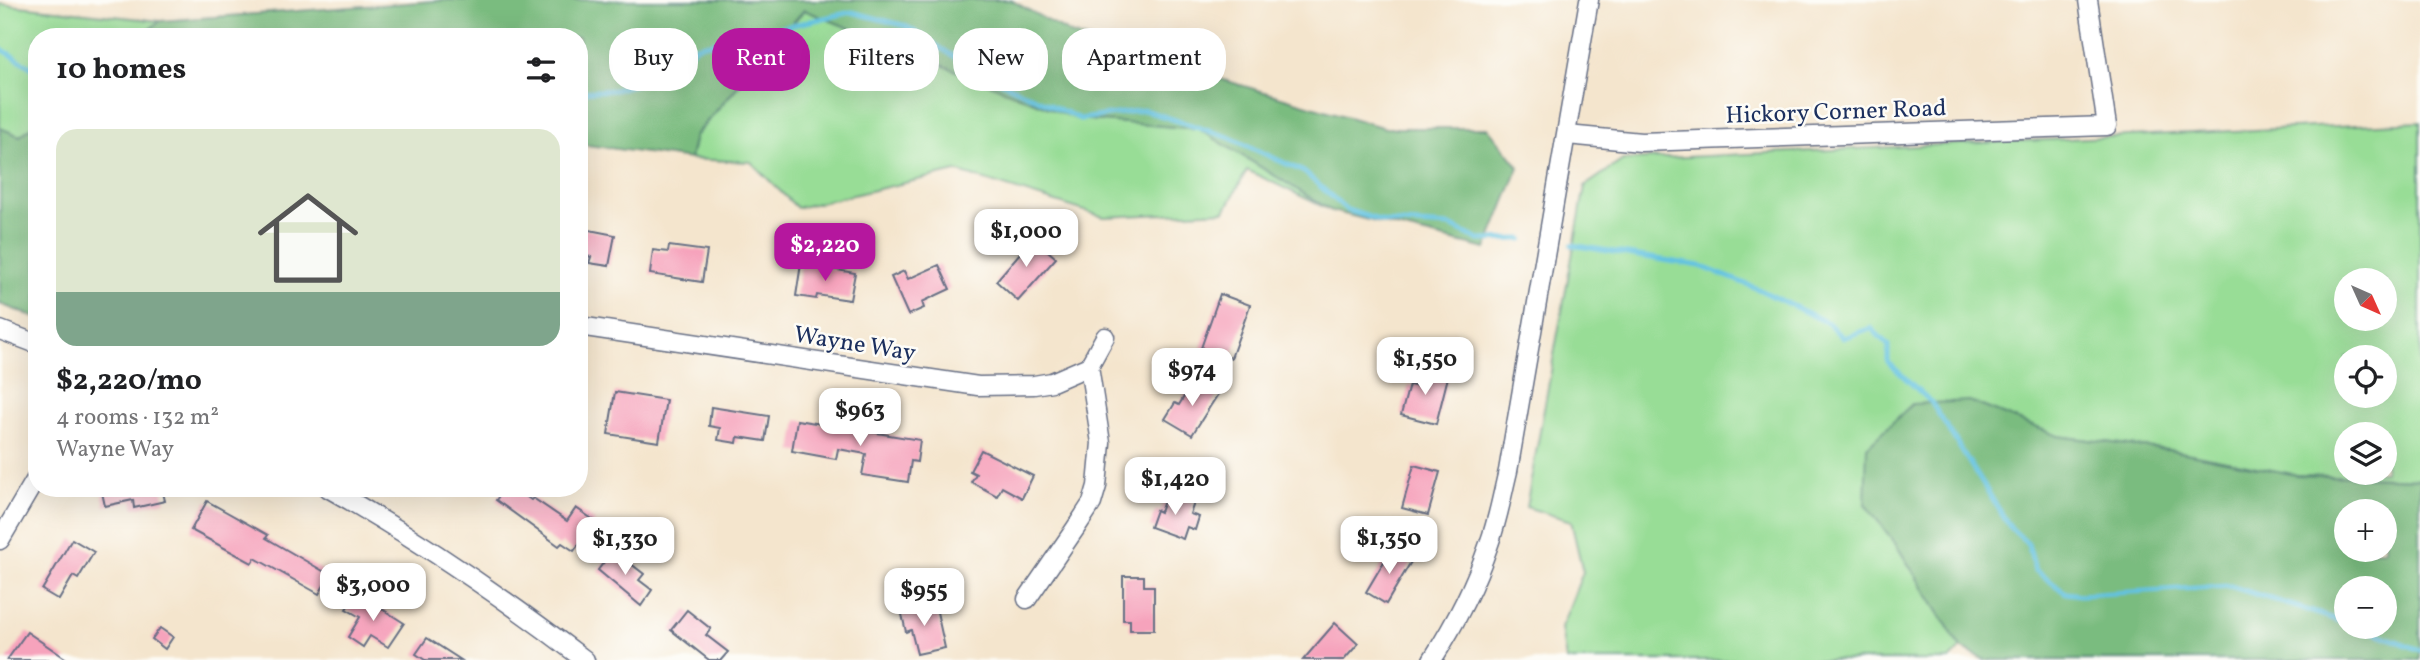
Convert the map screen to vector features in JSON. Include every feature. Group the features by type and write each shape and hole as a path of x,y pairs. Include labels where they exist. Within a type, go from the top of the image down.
{"street":[{"path":"1432,660 1450,631 1479,571 1490,543 1508,471 1589,0"},
{"name":"Hickory Corner Road","path":"1567,135 1642,142 2107,126 2088,0"},
{"name":"Wayne Way","path":"588,327 978,386 1052,382 1089,366"},
{"path":"0,330 28,341"},
{"path":"1027,599 1092,503 1097,486 1101,443 1089,366 1105,337"},
{"path":"0,540 28,492"},
{"path":"344,497 391,524 473,578 585,660"}],"green space":[{"path":"447,0 1011,0 1062,29 1062,91 1226,91 1226,81 1385,128 1488,128 1519,167 1486,249 1332,211 1199,129 1077,119 1007,91 1048,91 1048,28 953,28 953,69 939,64 939,28 849,28 804,10 788,28 712,28 712,91 733,91 695,135 690,159 588,145 588,28 151,28 160,21"},
{"path":"0,4 160,21 151,28 28,28 28,130 20,136 0,128"},
{"path":"804,10 849,28 824,28 824,91 939,91 939,64 953,69 953,91 1007,91 1077,119 1199,129 1332,211 1247,170 1225,211 1104,217 956,171 797,208 751,162 690,159 695,136 734,91 810,91 810,28 788,28"},
{"path":"2420,122 2420,479 2397,478 2397,422 2334,422 2334,476 2297,475 2175,451 2058,436 1969,401 1865,504 1895,543 1961,648 1949,660 1566,660 1561,628 1583,572 1571,521 1526,507 1585,186 1623,160"},
{"path":"0,128 20,136 28,130 28,315 0,304"},
{"path":"1969,401 2058,436 2175,451 2297,475 2334,476 2334,485 2397,485 2397,478 2420,479 2420,660 1985,660 1961,648 1895,543 1865,504 1867,447 1912,404"}],"building":[{"path":"588,230 615,235 609,266 589,263 591,257 588,256"},
{"path":"1033,238 1056,258 1018,301 996,281"},
{"path":"669,246 707,251 702,282 650,274 653,250 668,252"},
{"path":"801,264 855,273 850,300 817,295 816,299 796,296"},
{"path":"939,265 950,289 922,302 924,308 908,315 891,277 904,271 908,279"},
{"path":"1220,294 1250,305 1231,358 1201,348"},
{"path":"1419,370 1448,377 1436,424 1401,415 1409,385 1415,386"},
{"path":"1194,380 1218,394 1192,435 1165,419 1175,403 1179,405"},
{"path":"615,392 666,400 659,442 608,434"},
{"path":"711,407 769,416 765,441 738,437 737,443 718,440 720,428 709,426"},
{"path":"797,420 920,440 917,462 911,461 908,482 862,475 866,454 838,449 836,459 792,451"},
{"path":"981,450 1033,476 1022,498 1002,487 997,496 971,482 976,474 970,471"},
{"path":"1414,465 1440,472 1428,515 1402,508"},
{"path":"1167,493 1194,503 1190,514 1199,517 1195,530 1187,527 1183,539 1150,527 1156,510 1160,512"},
{"path":"103,497 164,497 165,501 134,508 133,500 105,506"},
{"path":"498,497 533,498 567,521 576,508 595,521 574,551 562,543 559,546 496,500"},
{"path":"207,501 268,535 266,538 330,575 319,594 255,558 252,563 191,530"},
{"path":"72,539 94,552 78,579 73,576 59,600 42,590"},
{"path":"1392,548 1412,560 1386,604 1366,592"},
{"path":"613,550 644,574 639,580 652,590 641,606 598,570"},
{"path":"1123,576 1144,576 1144,586 1154,586 1154,630 1130,630 1130,620 1123,620"},
{"path":"357,593 404,623 388,647 370,636 363,647 348,637 360,617 346,609"},
{"path":"935,603 945,648 917,654 911,630 906,632 901,610"},
{"path":"687,610 711,629 706,635 728,652 721,660 709,660 671,630"},
{"path":"1335,623 1358,644 1344,660 1303,660"},
{"path":"160,628 173,637 165,649 152,639"},
{"path":"27,632 68,660 7,660"},
{"path":"427,638 461,660 425,660 416,654"}],"waterway":[{"path":"588,92 615,90 671,73 696,46 852,12 906,26 975,70 1080,119 1144,110 1228,137 1304,172 1347,210 1384,222 1450,226 1479,240 1522,239"},
{"path":"0,48 28,65"},
{"path":"1572,245 1700,266 1756,288 1828,323 1843,338 1871,328 1888,345 1888,362 1931,402 2010,527 2028,544 2035,570 2066,593 2081,595 2230,586 2334,619"},
{"path":"2391,639 2420,650"}]}
